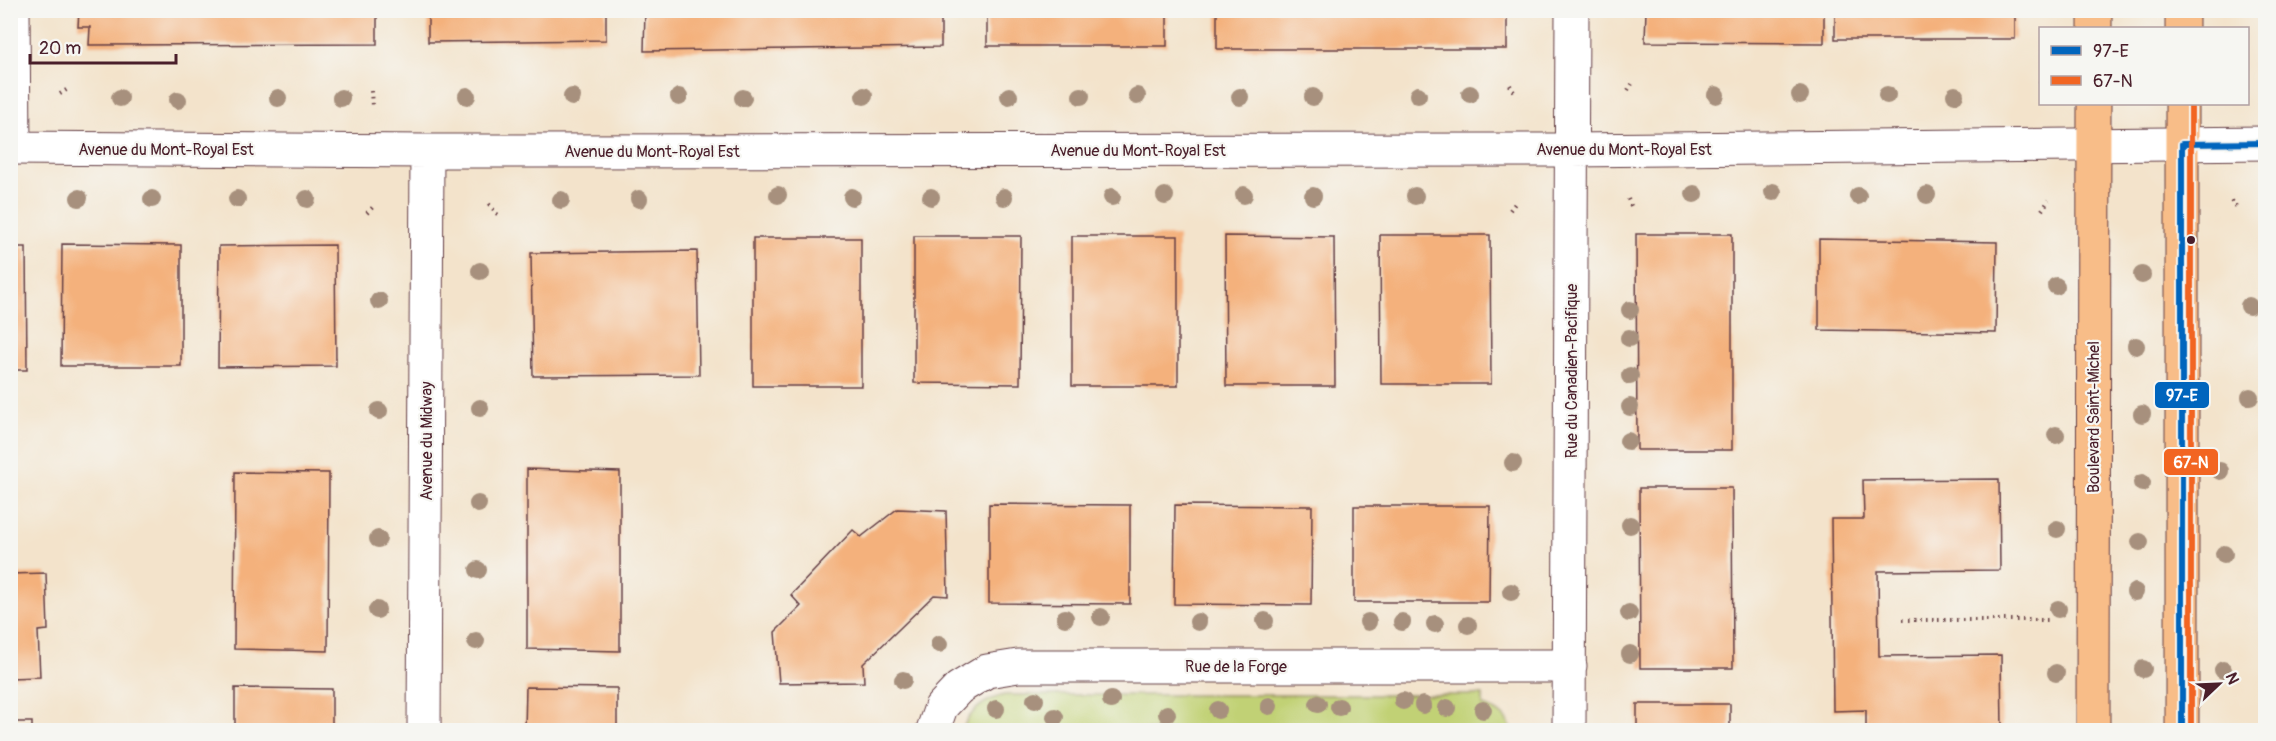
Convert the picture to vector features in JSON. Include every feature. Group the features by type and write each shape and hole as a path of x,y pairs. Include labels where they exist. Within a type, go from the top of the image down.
{"main road":[{"path":"2095,10 2095,27"},
{"path":"2182,10 2182,27"},
{"name":"Boulevard Saint-Michel","path":"2092,730 2094,105"},
{"path":"2182,105 2182,730"}],"street":[{"path":"12,148 13,10"},
{"name":"Rue du Canadien-Pacifique","path":"1569,730 1572,10"},
{"name":"Avenue du Mont-Royal Est","path":"12,148 427,151 1572,150 2265,143"},
{"name":"Avenue du Midway","path":"424,730 427,151"},
{"name":"Rue de la Forge","path":"933,730 941,707 959,688 987,671 1018,666 1570,666"}],"path":[{"path":"1628,90 1632,84"},
{"path":"1510,85 1514,92"},
{"path":"60,94 69,89"},
{"path":"370,91 372,106"},
{"path":"1628,199 1632,208"},
{"path":"2042,210 2049,200"},
{"path":"2231,201 2239,209"},
{"path":"1510,210 1516,202"},
{"path":"489,204 498,215"},
{"path":"367,213 375,205"},
{"path":"1902,620 2049,620"}],"green space":[{"path":"1005,695 1483,695 1483,706 1501,714 1512,730 962,730 969,717 979,707 991,699"}],"building":[{"path":"79,10 377,10 377,44 89,45 90,27 78,27"},
{"path":"428,10 606,10 606,40 428,42"},
{"path":"645,10 941,10 941,47 644,51"},
{"path":"987,10 1167,10 1167,46 987,46"},
{"path":"1217,10 1507,10 1507,49 1217,49"},
{"path":"1646,10 1824,10 1824,43 1645,42"},
{"path":"1835,10 2015,10 2015,39 1835,39"},
{"path":"1636,234 1732,234 1732,450 1637,450"},
{"path":"1380,235 1490,235 1491,384 1381,384"},
{"path":"914,236 1021,236 1020,384 914,383"},
{"path":"1072,236 1178,236 1178,386 1072,386"},
{"path":"1225,236 1334,237 1335,386 1226,386"},
{"path":"753,238 861,238 861,386 753,386"},
{"path":"1819,239 1997,242 1996,333 1819,330"},
{"path":"62,244 181,245 181,366 61,366"},
{"path":"335,245 336,366 218,367 219,246"},
{"path":"10,247 26,247 27,370 10,370"},
{"path":"697,251 699,375 533,376 531,253"},
{"path":"527,469 620,472 620,651 527,649"},
{"path":"235,472 329,473 328,651 234,649"},
{"path":"1999,479 2000,570 1878,571 1879,656 2001,655 2002,730 1866,730 1866,710 1833,711 1831,519 1864,519 1863,480"},
{"path":"1639,488 1732,488 1733,668 1640,668"},
{"path":"989,504 1130,505 1130,604 989,603"},
{"path":"1175,505 1312,506 1311,605 1174,604"},
{"path":"1354,506 1490,506 1489,602 1354,602"},
{"path":"897,509 946,511 948,596 934,595 863,664 864,682 779,683 775,632 801,606 791,595 853,530 861,537"},
{"path":"46,573 48,630 38,631 40,677 10,678 10,574"},
{"path":"526,687 617,688 617,730 525,730"},
{"path":"235,688 332,689 332,730 235,730"},
{"path":"1637,704 1730,704 1730,730 1637,730"},
{"path":"10,722 32,722 32,730 10,730"}],"transit line":[{"name":"67-N","path":"2191,105 2191,730"},
{"name":"97-E","path":"2182,730 2182,144 2266,143"}]}
